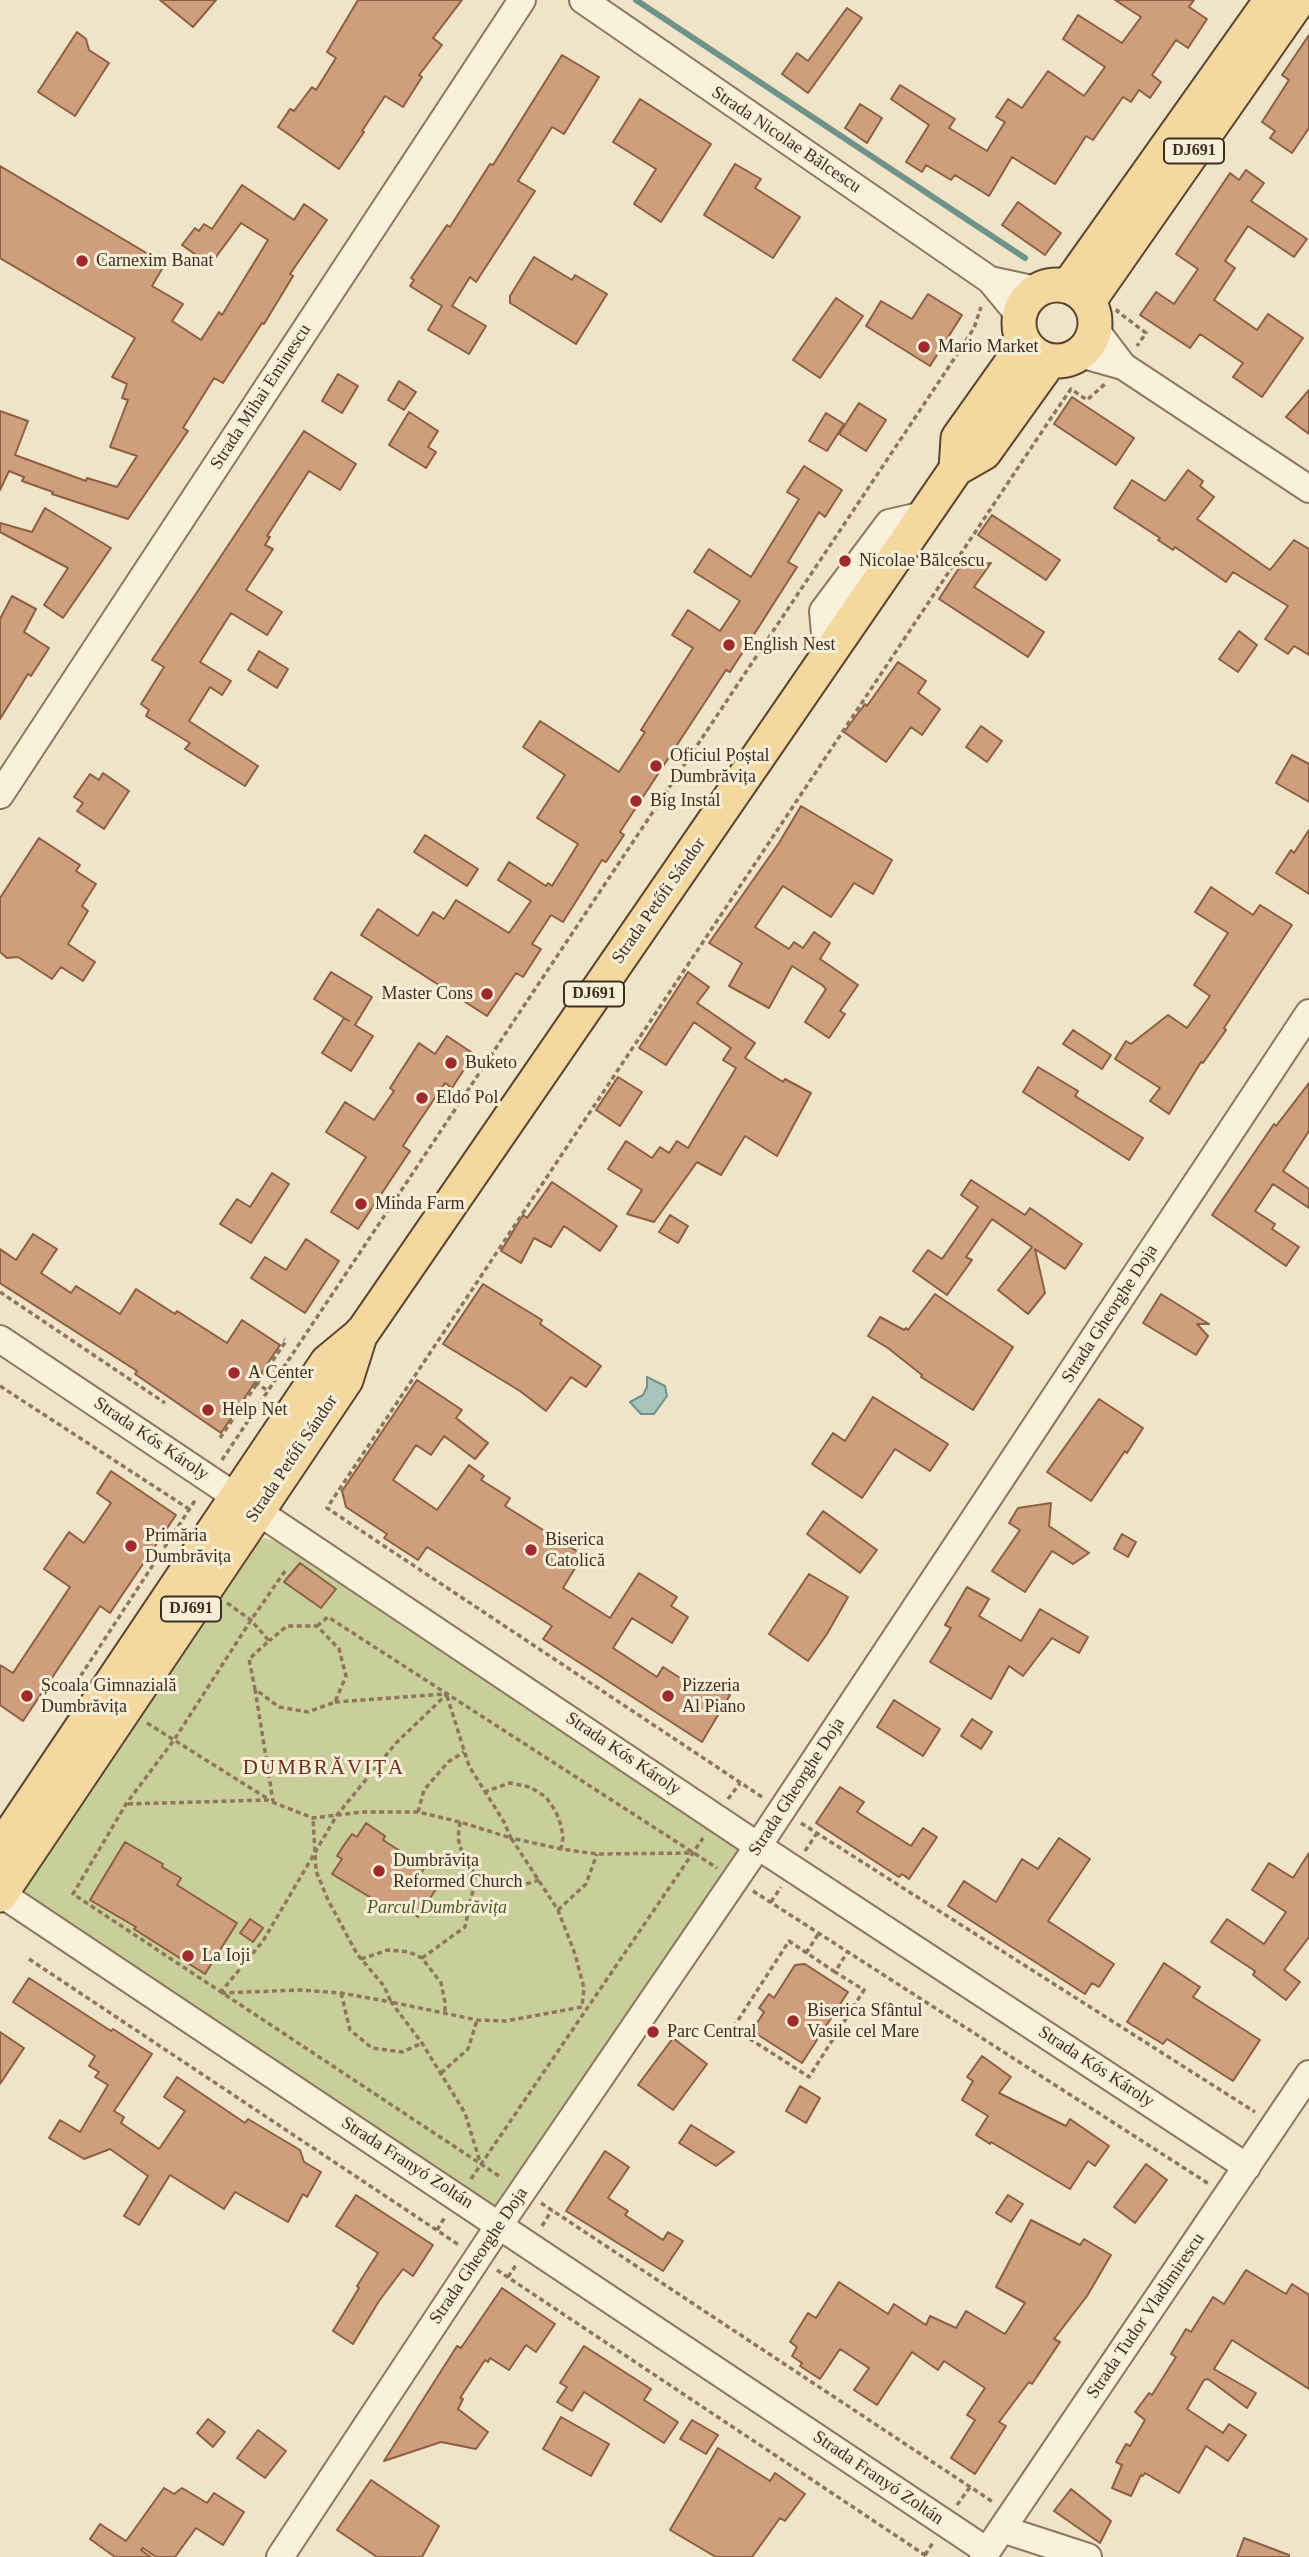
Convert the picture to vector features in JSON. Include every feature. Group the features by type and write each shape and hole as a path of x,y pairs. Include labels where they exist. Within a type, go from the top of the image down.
{"main road":[{"name":"Strada Petőfi Sándor","path":"1058,323 1271,0"},
{"name":"Strada Petőfi Sándor","path":"0,1849 247,1502 346,1380 362,1333 956,469 958,438 1058,323 1299,0"},
{"name":"Strada Petőfi Sándor","path":"0,1894 124,1710 247,1502"}],"street":[{"name":"Strada Mihai Eminescu","path":"0,795 522,0"},
{"name":"Strada Nicolae Bălcescu","path":"583,0 990,279 1309,489"},
{"name":"Strada Gheorghe Doja","path":"280,2557 500,2224 782,1810 1309,1013"},
{"name":"Strada Kós Károly","path":"0,1339 758,1846 1247,2167"},
{"name":"Strada Franyó Zoltán","path":"0,1894 500,2224 996,2538 1088,2557"},
{"name":"Strada Tudor Vladimirescu","path":"996,2538 1309,2074"}],"path":[{"path":"231,1445 960,350 974,328 990,279"},
{"path":"1123,302 1117,311 1146,333 1123,366 1087,400 1071,389 327,1508 782,1810 1275,2125"},
{"path":"0,1292 165,1404"},
{"path":"220,1438 286,1341 284,1339"},
{"path":"268,1366 280,1373"},
{"path":"256,1382 268,1391"},
{"path":"0,1386 189,1509 76,1684"},
{"path":"285,1571 174,1740 126,1804 73,1894 480,2164"},
{"path":"273,1802 249,1659 287,1626 317,1626 328,1616 693,1853"},
{"path":"251,1620 269,1641"},
{"path":"317,1626 339,1649 346,1676 335,1702"},
{"path":"255,1689 279,1707 308,1712 335,1702 446,1694"},
{"path":"220,1993 300,1990 341,1993 477,2020 506,2021 582,2007 584,1987 558,1910 540,1880 517,1851 504,1822 469,1766 446,1694"},
{"path":"220,1993 263,1941 337,1815 396,1743 446,1694"},
{"path":"124,1710 273,1802"},
{"path":"418,1812 424,1790 436,1774 464,1752"},
{"path":"484,1792 510,1783 530,1787 545,1797 556,1812 561,1825 561,1849"},
{"path":"126,1804 267,1800 313,1818 362,1812 418,1812 561,1849 597,1854 693,1853"},
{"path":"313,1818 316,1871 328,1900 361,1959 384,1986 391,2002 422,2043 465,2113 480,2164"},
{"path":"460,1822 458,1838 463,1856 476,1876 502,1885 522,1885 540,1880"},
{"path":"480,2164 693,1853"},
{"path":"558,1910 586,1884 597,1854"},
{"path":"422,1958 465,1927 476,1876"},
{"path":"736,1879 1227,2196"},
{"path":"806,1953 819,1933"},
{"path":"789,1941 835,1972 864,1990 809,2077 733,2028 789,1941"},
{"path":"361,1959 388,1950 409,1952 422,1958 441,1983 444,2013"},
{"path":"835,1972 848,1951"},
{"path":"29,1959 928,2557"},
{"path":"341,1993 350,2030 372,2048 402,2052 422,2043"},
{"path":"441,2073 468,2049 477,2020"},
{"path":"523,2191 996,2538"}],"green space":[{"name":"Parcul Dumbrăvița","path":"264,1538 284,1543 758,1846 500,2224 31,1900 23,1887 245,1544"}],"water":[{"path":"647,1377 665,1386 667,1396 654,1414 641,1414 630,1402 643,1395 647,1387"}],"building":[{"path":"160,0 216,0 193,27"},
{"path":"358,0 462,0 433,38 442,45 419,75 422,77 403,107 385,96 339,169 278,127 290,109 294,111 312,87 316,90 336,58 327,52"},
{"path":"1115,0 1194,0 1189,7 1207,19 1188,48 1176,40 1152,75 1161,82 1150,98 1139,90 1131,102 1123,97 1093,140 1086,136 1055,184 1012,157 989,196 955,175 951,180 926,165 922,172 906,162 929,125 891,99 900,85 955,119 949,128 987,151 1005,122 996,117 1008,99 1022,108 1048,71 1084,96 1105,67 1063,39 1078,15 1122,43 1141,17"},
{"path":"847,8 862,18 808,93 782,74 797,53 808,61"},
{"path":"77,32 86,39 89,50 109,63 75,116 38,92"},
{"path":"1309,35 1309,128 1292,153 1270,138 1275,131 1262,122 1289,80 1282,75"},
{"path":"562,55 599,77 564,134 552,127 518,181 535,191 476,282 470,277 452,306 486,326 469,354 428,330 442,306 410,286 414,280 411,278 447,225 450,227 490,164 493,165"},
{"path":"640,99 711,144 661,222 634,204 656,169 613,142"},
{"path":"860,104 882,118 867,143 845,128"},
{"path":"735,164 761,179 755,188 800,217 773,258 704,215"},
{"path":"0,166 165,264 152,286 183,304 172,321 201,340 219,312 222,315 268,240 241,223 210,265 182,245 195,228 199,231 204,224 212,229 242,185 294,220 304,204 327,220 290,274 293,276 264,324 262,323 223,383 214,378 183,428 188,431 128,519 52,494 53,492 22,481 24,477 9,471 0,490 0,411 28,421 15,455 86,481 87,478 117,487 137,456 110,447 128,400 122,398 127,384 112,377 135,338 0,258"},
{"path":"1246,170 1264,183 1251,201 1307,239 1294,257 1248,226 1225,261 1235,268 1214,300 1257,330 1268,314 1303,338 1262,397 1233,377 1243,363 1200,334 1190,348 1140,315 1156,292 1174,304 1198,269 1176,254 1230,173 1239,180"},
{"path":"1018,202 1061,233 1045,255 1002,225"},
{"path":"534,257 572,280 575,275 607,294 576,344 510,303 510,296"},
{"path":"928,294 962,315 930,366 866,326 881,301 912,319"},
{"path":"836,298 863,316 820,378 793,360"},
{"path":"338,374 358,386 342,413 322,401"},
{"path":"399,381 416,392 404,410 388,400"},
{"path":"1309,390 1309,434 1286,417"},
{"path":"1072,397 1134,438 1116,465 1054,424"},
{"path":"859,403 886,420 866,451 839,434"},
{"path":"409,412 438,431 428,447 436,452 426,468 389,445"},
{"path":"826,413 844,424 827,451 809,441"},
{"path":"304,431 356,464 340,490 309,471 267,536 270,537 265,545 273,549 246,590 282,612 267,635 231,613 200,662 231,681 222,695 210,687 189,721 258,766 245,786 185,749 190,743 146,716 149,710 141,704 164,667 152,660"},
{"path":"804,466 842,490 825,517 819,512 788,562 797,567 730,672 726,670 620,832 624,835 606,862 602,860 563,922 551,915 532,944 541,949 523,977 516,973 487,1016 361,935 378,909 418,936 433,912 444,919 456,900 509,933 531,901 498,880 509,862 546,886 548,883 552,886 578,844 537,818 565,775 523,747 540,721 619,772 645,732 641,730 693,648 672,635 688,610 720,631 740,601 694,572 709,549 751,577 799,499 787,492"},
{"path":"1188,470 1203,481 1200,486 1214,497 1197,519 1270,570 1294,540 1309,549 1309,655 1294,646 1288,654 1265,639 1288,606 1233,572 1226,582 1175,547 1173,550 1158,540 1160,538 1114,508 1132,480 1165,501"},
{"path":"45,508 111,548 63,618 44,605 68,568 0,532 0,523 32,532"},
{"path":"992,515 1060,560 1046,580 978,535"},
{"path":"991,563 974,587 1044,632 1028,657 939,599 959,568"},
{"path":"12,596 36,609 24,632 49,648 31,676 28,674 0,719 0,619"},
{"path":"1239,631 1257,645 1238,672 1219,659"},
{"path":"259,651 288,669 277,688 248,670"},
{"path":"898,662 926,681 918,693 940,709 922,735 911,727 886,762 844,732 865,704 867,706"},
{"path":"981,726 1002,741 987,762 966,747"},
{"path":"1292,755 1309,764 1309,802 1276,783"},
{"path":"103,773 129,791 104,829 77,811 83,803 74,797 90,774 99,780"},
{"path":"801,806 892,860 873,894 854,883 831,917 783,886 755,927 789,949 794,942 803,948 814,932 830,943 820,959 858,985 840,1011 845,1014 829,1038 805,1022 826,989 822,985 792,966 769,1008 729,986 742,963 709,943 779,843"},
{"path":"1309,830 1309,894 1276,873 1291,850 1294,853"},
{"path":"425,835 478,869 467,886 414,852"},
{"path":"39,838 80,865 76,871 96,884 82,906 88,911 68,944 95,962 83,981 61,967 52,979 18,957 7,958 0,952 0,898"},
{"path":"1211,887 1253,915 1260,905 1292,925 1169,1114 1150,1101 1160,1088 1115,1059 1126,1041 1131,1044 1168,1015 1187,1028 1210,996 1194,985 1228,933 1195,912"},
{"path":"331,972 372,997 355,1025 373,1036 351,1071 322,1053 344,1018 349,1021 314,999"},
{"path":"688,972 709,987 697,1003 755,1043 745,1058 783,1082 785,1079 811,1093 777,1156 745,1136 721,1175 697,1162 654,1222 627,1214 642,1190 608,1169 626,1141 652,1158 660,1147 669,1153 677,1141 688,1148 736,1068 723,1060 731,1048 694,1022 666,1065 639,1048"},
{"path":"1073,1030 1111,1055 1102,1069 1063,1044"},
{"path":"447,1036 474,1054 452,1088 445,1083 408,1138 403,1146 410,1151 358,1229 331,1212 366,1157 326,1132 345,1102 374,1120 394,1091 390,1088 419,1043 435,1054"},
{"path":"1038,1067 1078,1091 1075,1096 1143,1138 1129,1160 1023,1092"},
{"path":"618,1077 642,1092 620,1126 596,1110"},
{"path":"1309,1083 1309,1131 1283,1171 1309,1189 1309,1208 1273,1184 1255,1211 1275,1224 1272,1229 1299,1247 1286,1266 1212,1215 1274,1124 1276,1126"},
{"path":"272,1173 289,1184 251,1243 220,1224 237,1199 250,1207"},
{"path":"971,1180 1025,1215 1030,1208 1082,1244 1065,1269 1035,1249 1045,1293 1028,1314 998,1290 1032,1247 992,1219 966,1257 972,1260 947,1295 913,1271 928,1250 942,1259 978,1207 961,1195"},
{"path":"552,1182 617,1226 600,1251 564,1226 551,1247 534,1238 521,1263 501,1251 523,1215 527,1218"},
{"path":"670,1215 688,1226 678,1243 659,1232"},
{"path":"33,1234 57,1249 41,1273 71,1293 76,1286 120,1314 136,1289 227,1343 242,1320 280,1345 221,1433 135,1374 137,1371 0,1283 0,1249 16,1260"},
{"path":"306,1239 339,1261 305,1313 251,1278 265,1257 286,1270"},
{"path":"483,1284 542,1320 540,1324 601,1366 586,1387 571,1377 546,1411 520,1391 443,1344"},
{"path":"935,1294 1013,1347 973,1410 921,1377 922,1375 888,1348 868,1336 880,1317 908,1330"},
{"path":"1161,1294 1209,1324 1197,1324 1208,1336 1196,1355 1143,1323"},
{"path":"417,1380 462,1410 456,1418 488,1443 475,1459 444,1436 431,1455 416,1445 393,1480 437,1510 469,1465 484,1476 481,1480 510,1498 505,1506 583,1555 563,1588 610,1618 639,1573 677,1597 671,1606 688,1617 672,1643 632,1618 613,1648 657,1677 663,1667 702,1692 710,1681 730,1695 702,1742 543,1639 552,1626 427,1547 418,1560 384,1538 387,1534 346,1507 342,1491"},
{"path":"873,1397 948,1444 930,1471 895,1449 862,1498 812,1464 833,1433 845,1441"},
{"path":"1099,1399 1143,1428 1091,1501 1047,1472"},
{"path":"111,1471 176,1515 110,1613 100,1606 23,1721 0,1705 0,1665 13,1673 70,1587 44,1569 69,1532 84,1543 111,1503 97,1493"},
{"path":"1051,1503 1049,1526 1089,1553 1073,1564 1052,1551 1025,1592 992,1571 1020,1530 1009,1523 1018,1508"},
{"path":"823,1511 877,1550 860,1573 807,1534"},
{"path":"1122,1534 1136,1542 1128,1557 1114,1549"},
{"path":"300,1563 336,1589 321,1608 284,1582"},
{"path":"809,1574 848,1597 808,1661 769,1634"},
{"path":"967,1587 989,1599 979,1616 1021,1641 1040,1609 1088,1637 1079,1653 1052,1638 1023,1676 1009,1666 991,1699 930,1662 951,1628 945,1625"},
{"path":"894,1700 940,1729 923,1756 877,1727"},
{"path":"972,1719 992,1732 981,1749 961,1736"},
{"path":"840,1787 864,1802 857,1812 911,1846 923,1828 937,1837 909,1879 902,1874 899,1877 816,1823"},
{"name":"Dumbrăvița Reformed Church","path":"366,1823 385,1836 383,1840 425,1867 420,1875 438,1886 418,1917 400,1906 396,1913 332,1874 342,1859 337,1856 344,1845 352,1834 357,1837"},
{"path":"1059,1838 1090,1859 1048,1921 1114,1964 1099,1987 1092,1983 1085,1994 948,1906 964,1881 996,1902 1022,1859 1038,1869"},
{"path":"125,1842 163,1864 162,1867 181,1878 177,1885 237,1923 205,1974 134,1929 136,1927 90,1900"},
{"path":"1309,1853 1309,1937 1284,1970 1300,1982 1286,2000 1253,1975 1255,1971 1211,1942 1227,1919 1264,1944 1286,1912 1252,1890 1269,1863 1293,1878"},
{"path":"250,1919 263,1928 253,1942 240,1933"},
{"path":"1164,1963 1200,1987 1193,1997 1260,2040 1233,2081 1167,2039 1163,2044 1127,2022"},
{"name":"Biserica Sfântul Vasile cel Mare","path":"805,1964 848,1992 802,2063 752,2031 764,2012 759,2008 769,1994 774,1998 795,1965"},
{"path":"29,1978 152,2054 114,2111 124,2117 121,2123 159,2149 185,2111 164,2097 177,2077 245,2123 248,2119 300,2150 304,2162 321,2172 307,2197 303,2194 288,2222 235,2192 224,2209 170,2175 139,2225 124,2216 148,2176 110,2149 84,2159 49,2138 60,2120 80,2132 108,2085 95,2077 99,2072 89,2066 95,2056 13,2002"},
{"path":"0,2032 24,2048 0,2084"},
{"path":"673,2038 707,2064 673,2110 638,2085"},
{"path":"982,2056 1011,2077 999,2093 1066,2126 1070,2119 1109,2146 1095,2166 1088,2161 1070,2189 976,2135 988,2116 962,2100 973,2081 967,2077"},
{"path":"800,2086 820,2098 806,2123 786,2111"},
{"path":"691,2125 734,2152 716,2166 679,2143"},
{"path":"605,2151 629,2167 608,2198 628,2211 625,2215 663,2240 668,2232 683,2241 663,2271 566,2211"},
{"path":"1146,2164 1167,2180 1135,2223 1114,2207"},
{"path":"356,2195 433,2245 413,2276 403,2269 379,2301 353,2344 333,2331 378,2253 336,2226"},
{"path":"1008,2195 1023,2204 1011,2222 996,2213"},
{"path":"1031,2220 1080,2245 1084,2239 1111,2255 1087,2296 1054,2339 1060,2342 1032,2384 1029,2382 999,2422 1006,2426 975,2474 951,2458 975,2420 967,2415 985,2388 944,2361 938,2370 912,2352 877,2405 854,2390 869,2368 840,2349 820,2379 800,2366 802,2363 792,2356 797,2347 790,2342 808,2313 816,2318 839,2282 888,2314 894,2304 926,2325 930,2316 956,2328 966,2311 1005,2334 1025,2303 996,2287"},
{"path":"1246,2270 1286,2294 1292,2284 1309,2295 1309,2389 1232,2340 1214,2369 1256,2393 1247,2408 1208,2379 1204,2380 1187,2409 1223,2433 1229,2424 1246,2435 1228,2461 1206,2446 1179,2493 1145,2473 1141,2475 1131,2496 1112,2488 1122,2465 1116,2462 1126,2444 1130,2446 1145,2420 1135,2412 1149,2393 1152,2395 1176,2357 1171,2354 1186,2329 1191,2332 1213,2297 1224,2304"},
{"path":"502,2288 555,2324 536,2352 526,2345 509,2370 490,2358 488,2362 485,2360 460,2398 463,2399 458,2409 488,2432 476,2449 441,2442 384,2461 457,2346 461,2348"},
{"path":"584,2346 651,2389 644,2400 678,2422 664,2443 584,2392 572,2411 557,2402 567,2387 560,2383"},
{"path":"561,2417 609,2444 591,2476 543,2449"},
{"path":"208,2419 225,2432 213,2447 197,2433"},
{"path":"692,2420 718,2435 706,2454 680,2439"},
{"path":"258,2430 286,2451 265,2478 237,2458"},
{"path":"718,2448 770,2481 775,2473 805,2494 785,2521 780,2518 752,2557 716,2557 670,2530"},
{"path":"371,2480 439,2526 422,2557 377,2557 337,2530"},
{"path":"164,2488 174,2494 182,2488 207,2503 214,2493 244,2512 223,2545 196,2528 175,2557 156,2557 143,2548 141,2550 151,2557 115,2557 90,2539 100,2524 126,2541"},
{"path":"1071,2489 1111,2521 1100,2543 1054,2511"},
{"path":"1244,2538 1289,2555 1289,2557 1237,2557"}],"waterway":[{"path":"636,0 1025,258"}],"place":[{"name":"Carnexim Banat","path":"82,261"},
{"name":"Mario Market","path":"924,347"},
{"name":"Nicolae Bălcescu","path":"845,561"},
{"name":"English Nest","path":"729,645"},
{"name":"Oficiul Poștal Dumbrăvița","path":"656,766"},
{"name":"Big Instal","path":"636,801"},
{"name":"Master Cons","path":"487,994"},
{"name":"Buketo","path":"451,1063"},
{"name":"Eldo Pol","path":"422,1098"},
{"name":"Minda Farm","path":"361,1204"},
{"name":"A Center","path":"234,1373"},
{"name":"Help Net","path":"208,1410"},
{"name":"Primăria Dumbrăvița","path":"131,1546"},
{"name":"Biserica Catolică","path":"531,1550"},
{"name":"Școala Gimnazială Dumbrăvița","path":"27,1696"},
{"name":"Pizzeria Al Piano","path":"668,1696"},
{"name":"Dumbrăvița Reformed Church","path":"379,1871"},
{"name":"La Ioji","path":"188,1956"},
{"name":"Biserica Sfântul Vasile cel Mare","path":"793,2021"},
{"name":"Parc Central","path":"653,2032"}],"district":[{"name":"DUMBRĂVIȚA","path":"324,1768"}]}
